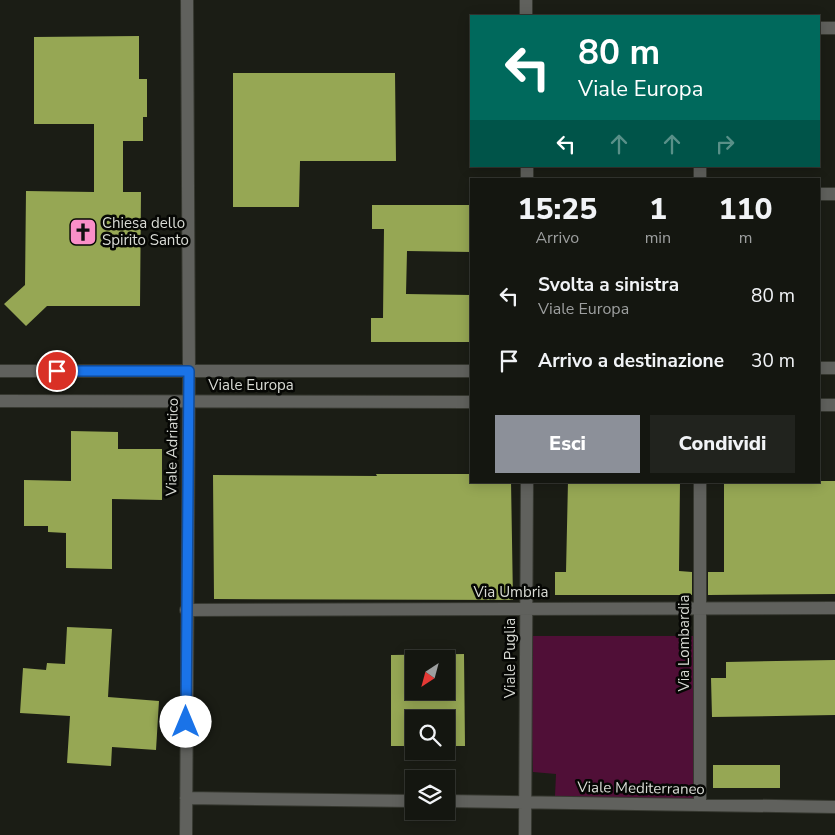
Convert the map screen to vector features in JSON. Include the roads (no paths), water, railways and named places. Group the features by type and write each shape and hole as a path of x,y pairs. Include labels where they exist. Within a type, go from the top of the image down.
{"street":[{"name":"Viale Adriatico","path":"186,835 186,610 189,401 187,0"},
{"path":"526,0 526,15"},
{"path":"820,28 835,28"},
{"path":"820,194 835,194"},
{"path":"820,368 835,368"},
{"name":"Viale Europa","path":"0,371 470,371"},
{"name":"Viale Europa","path":"0,401 470,402"},
{"path":"820,405 835,405"},
{"name":"Viale Puglia","path":"525,835 527,483"},
{"name":"Via Lombardia","path":"700,483 700,805"},
{"name":"Via Umbria","path":"186,610 835,608"},
{"path":"186,798 405,801"},
{"name":"Viale Mediterraneo","path":"455,801 835,807"}],"place":[{"name":"Chiesa dello Spirito Santo","path":"83,232"}]}
